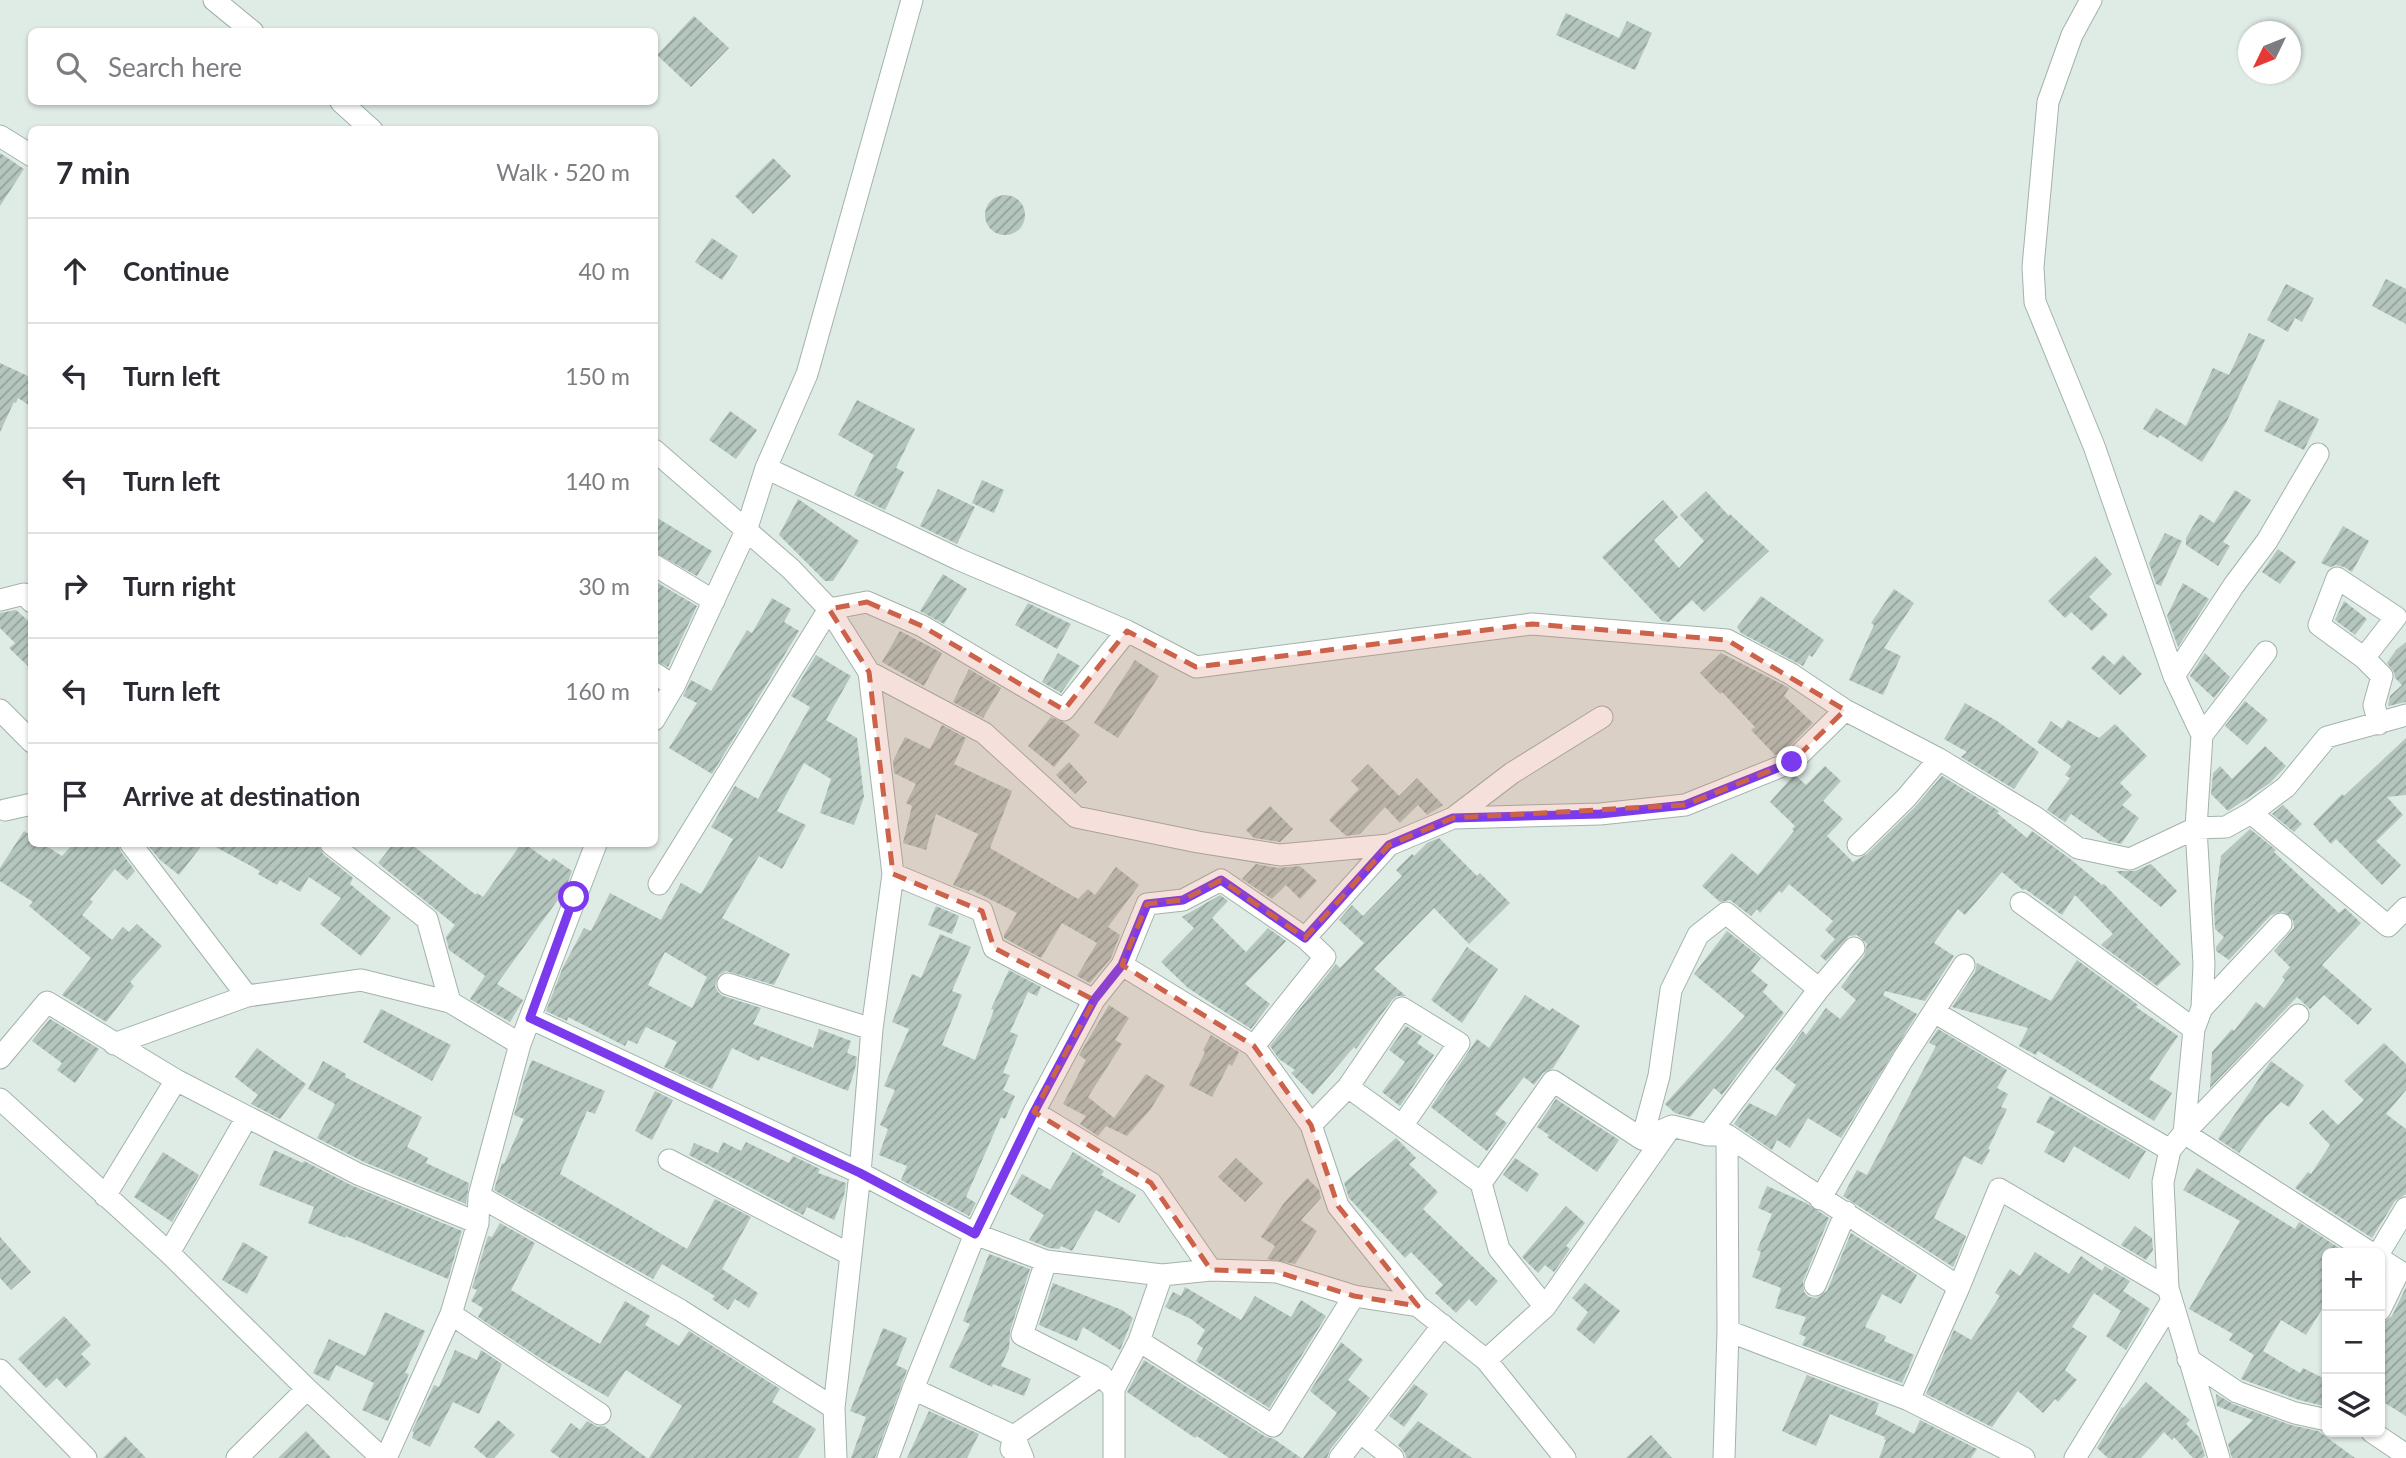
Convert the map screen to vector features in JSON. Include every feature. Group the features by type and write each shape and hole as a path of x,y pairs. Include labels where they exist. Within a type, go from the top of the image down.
{"street":[{"path":"214,0 248,28"},
{"path":"658,713 674,686 746,531 766,468 807,373 912,0"},
{"path":"2091,0 2072,35 2048,102 2033,267 2035,302 2094,446 2174,676 2202,735 2196,828 2204,964 2202,1008 2194,1029 2184,1133"},
{"path":"344,105 368,126"},
{"path":"0,136 28,154"},
{"path":"658,454 791,569 829,609 869,672 893,874 872,1029 860,1173 834,1408 840,1455"},
{"path":"2174,676 2234,585 2267,541 2318,454"},
{"path":"766,468 958,559 1127,631 1196,667 1532,624 1727,640 1791,674 1845,709 1939,759 2035,817 2078,848 2130,859 2196,828 2226,827 2251,813 2286,787 2327,737 2406,716"},
{"path":"658,567 713,601"},
{"path":"2364,658 2401,620 2337,578 2319,625 2364,658 2382,676 2374,705 2379,724"},
{"path":"0,600 24,594 28,598"},
{"path":"659,884 829,609 867,602 922,626 1063,710 1127,631"},
{"path":"2202,735 2266,652"},
{"path":"869,672 984,733 1076,817 1198,842 1280,855 1389,845 1453,818 1512,773 1602,717"},
{"path":"658,676 674,686"},
{"path":"1453,818 1600,814 1685,805 1792,762 1845,709"},
{"path":"0,710 28,739"},
{"path":"1858,845 1906,799 1939,759"},
{"path":"2,811 28,805"},
{"path":"2251,813 2388,926 2406,908"},
{"path":"1305,938 1389,845"},
{"path":"133,847 247,996"},
{"path":"335,847 427,919 450,1002"},
{"path":"0,1099 169,1253 307,1389 384,1458 451,1314 478,1223 479,1196 520,1044 595,847"},
{"path":"893,874 982,911 994,948 1094,1000"},
{"path":"888,1458 975,1234 1034,1112 1094,1000 1122,965 1147,904 1183,900 1221,880 1305,938 1325,957 1254,1046"},
{"path":"2021,903 2194,1029"},
{"path":"1642,1139 1659,1076 1671,990 1698,935 1726,914 1819,989"},
{"path":"2202,1008 2281,924"},
{"path":"1724,1458 1728,1331 1718,1135 1819,989 1854,948"},
{"path":"1122,965 1254,1046 1311,1125 1338,1206 1418,1306 1486,1360 1565,1458"},
{"path":"1820,1199 1964,965"},
{"path":"114,1044 247,996 361,980 450,1002 520,1044"},
{"path":"728,984 872,1029"},
{"path":"0,1058 47,1002 176,1080 358,1174 478,1223"},
{"path":"1311,1125 1348,1087 1402,1008 1459,1043 1402,1126"},
{"path":"1934,1012 2171,1150"},
{"path":"2219,1458 2170,1295 2163,1182 2171,1150 2184,1133 2298,1015"},
{"path":"530,1018 860,1173 975,1234 1046,1261 1162,1275 1211,1270 1277,1272 1354,1296 1418,1306"},
{"path":"105,1196 176,1080"},
{"path":"1481,1183 1553,1080 1642,1139"},
{"path":"1348,1087 1481,1183 1499,1249 1545,1307"},
{"path":"1034,1112 1151,1183 1211,1270"},
{"path":"169,1253 247,1117"},
{"path":"1642,1139 1672,1125 1718,1135 1820,1199 1846,1212 1959,1287"},
{"path":"1486,1360 1545,1307 1672,1125"},
{"path":"2184,1133 2363,1248"},
{"path":"669,1160 851,1255"},
{"path":"1909,1400 1999,1189 2170,1295"},
{"path":"479,1196 680,1310 834,1408"},
{"path":"2382,1248 2406,1208"},
{"path":"1815,1285 1846,1212"},
{"path":"1046,1261 1022,1335 1108,1382"},
{"path":"2385,1262 2399,1271 2385,1300"},
{"path":"1008,1458 1014,1436 1108,1382 1139,1342 1162,1275"},
{"path":"2075,1458 2170,1295"},
{"path":"1139,1342 1273,1426 1354,1296"},
{"path":"451,1314 600,1414"},
{"path":"1340,1458 1443,1325"},
{"path":"1728,1331 1909,1400 2024,1458"},
{"path":"2188,1359 2237,1392 2295,1413 2322,1418"},
{"path":"1,1372 86,1458"},
{"path":"1108,1382 1114,1458"},
{"path":"237,1458 307,1389"},
{"path":"913,1389 1014,1436 1023,1458"},
{"path":"1360,1432 1393,1458"},
{"path":"2379,1437 2406,1455"}],"highlighted area":[{"path":"867,602 922,626 1064,710 1127,631 1196,667 1532,624 1727,640 1845,710 1792,762 1685,805 1453,818 1389,845 1305,938 1221,880 1183,900 1147,904 1122,965 1254,1046 1311,1125 1338,1206 1418,1306 1354,1296 1277,1272 1211,1270 1151,1183 1034,1112 1094,1000 994,948 982,911 893,874 869,672 829,609"}],"building":[{"path":"1566,13 1619,38 1627,21 1652,33 1635,70 1556,35"},
{"path":"694,16 729,48 691,87 658,54"},
{"path":"0,153 24,169 0,206"},
{"path":"773,158 791,176 753,214 735,196"},
{"path":"1005,195 1013,196 1019,201 1024,207 1024,223 1019,229 1013,234 1005,235 997,234 991,229 986,223 985,215 986,207 991,201 997,196"},
{"path":"712,238 738,256 722,280 695,262"},
{"path":"2386,279 2406,289 2406,324 2372,306"},
{"path":"2286,284 2314,298 2302,322 2295,318 2288,332 2267,320"},
{"path":"2249,333 2265,340 2226,423 2202,462 2160,435 2158,438 2143,429 2156,408 2186,426 2213,368 2229,375"},
{"path":"0,363 28,376 28,404 18,398 0,432"},
{"path":"857,400 915,429 896,468 904,472 885,510 854,495 874,455 838,435"},
{"path":"2279,400 2319,419 2304,450 2264,431"},
{"path":"730,411 757,430 736,459 709,440"},
{"path":"982,480 1004,490 994,513 972,503"},
{"path":"938,489 975,507 957,544 920,526"},
{"path":"2235,490 2251,500 2223,542 2230,546 2218,566 2186,545 2186,538 2200,514 2214,523"},
{"path":"1706,491 1729,516 1730,514 1769,551 1704,612 1692,600 1669,622 1662,621 1602,557 1663,500 1678,517 1654,540 1679,568 1704,541 1680,515"},
{"path":"798,499 859,541 833,581 825,581 779,535"},
{"path":"658,518 712,551 697,576 658,554"},
{"path":"2343,526 2369,541 2352,572 2344,567 2330,567 2321,563"},
{"path":"2165,533 2182,541 2161,586 2156,584 2149,563"},
{"path":"2278,549 2296,562 2280,584 2262,572"},
{"path":"2095,556 2112,574 2089,597 2108,615 2092,631 2071,612 2065,618 2048,601"},
{"path":"943,574 967,589 944,624 920,611"},
{"path":"658,583 697,606 668,667 658,662"},
{"path":"2183,583 2209,599 2178,647 2167,616"},
{"path":"1894,589 1914,603 1884,648 1901,656 1883,695 1849,680 1874,625 1871,623"},
{"path":"1761,596 1824,640 1812,657 1809,655 1803,666 1741,633 1737,627"},
{"path":"772,598 791,609 784,622 799,631 712,774 669,748 697,703 683,696 691,680 711,691 747,630 752,633"},
{"path":"2344,601 2367,619 2355,635 2335,620"},
{"path":"1028,603 1071,624 1057,649 1015,625"},
{"path":"16,610 28,620 28,666 9,648 15,643 0,628 0,613"},
{"path":"900,631 942,653 924,686 882,662"},
{"path":"2406,642 2406,702 2388,706 2390,696 2402,685 2387,663"},
{"path":"1058,653 1080,666 1061,693 1042,682"},
{"path":"1721,653 1789,688 1784,696 1813,723 1785,751 1775,755 1751,730 1755,727 1700,673"},
{"path":"2205,653 2230,677 2214,698 2190,676"},
{"path":"816,655 851,676 826,720 857,738 864,797 854,825 820,813 831,779 804,763 777,811 806,825 782,869 759,856 722,918 790,954 774,985 726,971 719,975 715,986 723,996 761,1008 753,1024 813,1048 819,1029 851,1041 847,1053 857,1057 855,1069 848,1091 761,1056 759,1061 732,1048 712,1089 664,1067 677,1042 646,1027 637,1044 628,1040 625,1046 568,1017 567,1021 546,1011 563,967 584,928 591,931 610,893 661,920 681,883 701,894 733,839 711,827 735,786 758,799 810,707 791,696","holes":["665,952 707,977 692,1008 648,985"]},
{"path":"2103,655 2114,665 2123,655 2142,674 2120,695 2091,668"},
{"path":"1135,660 1159,676 1118,738 1094,723"},
{"path":"969,669 1001,688 983,718 953,702"},
{"path":"2245,701 2268,720 2247,745 2225,726"},
{"path":"1965,703 1997,721 2039,752 2014,789 1961,757 1967,752 1944,739"},
{"path":"1051,717 1065,723 1080,735 1054,767 1028,746"},
{"path":"2068,720 2099,738 2115,724 2147,756 2120,783 2132,795 2122,805 2139,818 2121,844 2109,841 2071,814 2065,822 2047,810 2070,778 2065,775 2071,766 2037,742 2051,721 2062,729"},
{"path":"942,725 966,738 954,764 1012,791 990,848 1078,899 1088,889 1095,895 1116,867 1139,885 1108,927 1120,935 1111,958 1090,983 1077,976 1097,943 1062,923 1041,958 1004,938 1017,913 970,889 969,891 953,885 978,834 936,814 926,850 903,843 912,806 906,803 916,784 894,773 893,761 905,737 930,749"},
{"path":"2406,738 2406,795 2387,797 2403,815 2376,841 2401,865 2382,885 2336,839 2331,844 2313,824 2342,794 2344,796"},
{"path":"2265,746 2286,766 2270,783 2228,811 2211,794 2213,773 2220,766 2232,779"},
{"path":"1069,762 1087,782 1075,794 1056,775"},
{"path":"1368,764 1399,796 1417,778 1443,805 1427,815 1418,805 1400,823 1385,807 1360,834 1346,836 1329,820 1359,789 1351,781"},
{"path":"1825,766 1841,781 1823,801 1843,819 1827,836 1853,862 1867,854 1942,776 1999,811 1997,813 2027,838 2032,831 2104,884 2181,964 2157,986 2101,945 2113,934 2075,895 2062,915 2023,890 2002,872 1965,915 1958,909 1934,943 1954,956 1925,1001 1885,991 1883,995 1917,1014 1841,1138 1808,1118 1790,1148 1777,1140 1772,1150 1734,1124 1749,1103 1776,1116 1796,1085 1775,1069 1803,1031 1806,1035 1826,1008 1840,1019 1856,1000 1841,987 1864,956 1867,944 1857,935 1849,936 1826,961 1820,956 1835,939 1825,930 1833,921 1789,884 1782,893 1779,891 1760,913 1757,909 1751,916 1730,900 1720,902 1702,886 1732,853 1758,875 1794,831 1792,829 1795,826 1770,802 1793,776 1806,785"},
{"path":"2283,805 2302,824 2294,832 2272,814"},
{"path":"1270,806 1293,829 1280,842 1254,838 1246,830"},
{"path":"2250,829 2276,850 2274,852 2339,913 2345,908 2361,923 2322,965 2372,1009 2358,1025 2324,995 2310,1009 2297,997 2210,1088 2212,1052 2232,1029 2234,1031 2256,1002 2264,1008 2285,980 2282,977 2290,967 2274,951 2294,928 2293,920 2283,911 2271,915 2229,960 2216,951 2224,937 2215,929 2214,907 2221,856"},
{"path":"24,831 28,834 28,847 48,847 62,856 70,847 119,847 135,871 127,880 115,869 90,899 93,902 82,915 112,940 123,927 129,932 137,924 162,946 130,982 134,986 106,1022 62,995 91,958 29,906 33,902 0,881 0,868"},
{"path":"1439,838 1477,876 1480,873 1510,903 1469,944 1434,908 1374,969 1406,996 1397,996 1392,1000 1356,1049 1354,1047 1313,1095 1291,1073 1295,1070 1279,1059 1270,1046 1336,964 1340,968 1364,943 1339,920 1352,905 1363,916 1402,876 1396,870 1412,854 1414,856 1427,843"},
{"path":"149,847 201,847 179,875 160,860"},
{"path":"216,847 320,847 323,854 353,878 350,884 391,918 361,956 320,924 341,898 309,877 300,892 280,880 277,885 258,874 260,871"},
{"path":"391,847 415,847 476,895 477,893 483,897 519,847 529,847 550,862 553,858 572,871 565,890 497,984 523,1000 510,1022 470,999 485,976 491,980 449,950 446,937 455,925 378,863"},
{"path":"1256,864 1278,868 1300,866 1317,881 1300,899 1286,885 1272,899 1242,879"},
{"path":"2151,864 2177,891 2161,907 2116,871 2135,871"},
{"path":"1220,895 1228,901 1212,918 1246,952 1268,928 1286,941 1245,984 1270,1004 1251,1029 1188,988 1161,962 1194,928 1182,917"},
{"path":"936,906 959,916 952,934 928,925"},
{"path":"1727,931 1761,958 1751,971 1768,985 1763,992 1784,1013 1722,1095 1714,1088 1690,1117 1675,1113 1665,1104 1745,1016 1694,974"},
{"path":"940,934 971,947 952,991 962,995 942,1045 975,1060 994,1010 991,1009 1009,970 1041,987 1037,996 1028,992 1010,1032 1018,1035 1003,1073 1010,1075 1003,1090 1015,1096 1005,1119 1001,1117 966,1197 976,1203 969,1216 901,1180 907,1166 879,1155 888,1129 880,1125 895,1090 884,1086 909,1029 892,1022 912,974 921,978"},
{"path":"1467,947 1498,969 1462,1023 1431,1000"},
{"path":"2077,960 2178,1036 2149,1079 2172,1093 2154,1121 2038,1051 2036,1055 2019,1046 2028,1028 1952,1007 1975,972 1977,963 2051,1001"},
{"path":"1525,995 1580,1026 1553,1068 1543,1073 1534,1085 1524,1077 1495,1114 1507,1123 1487,1151 1431,1107 1477,1039 1489,1048"},
{"path":"1109,1005 1129,1018 1115,1040 1122,1044 1088,1097 1114,1118 1146,1074 1165,1086 1150,1110 1127,1136 1106,1126 1098,1136 1080,1124 1086,1116 1063,1104 1086,1060 1079,1055"},
{"path":"381,1009 451,1045 432,1081 363,1042"},
{"path":"50,1019 99,1049 75,1083 57,1070 62,1063 32,1041"},
{"path":"1406,1026 1422,1036 1417,1043 1434,1055 1400,1106 1382,1092 1405,1062 1389,1050"},
{"path":"1938,1029 2007,1070 1997,1088 2008,1094 2001,1107 2007,1109 1988,1149 1990,1150 1982,1165 1964,1156 1934,1218 1966,1236 1953,1267 1843,1196 1857,1170 1867,1175 1936,1046 1929,1043"},
{"path":"1211,1035 1239,1052 1232,1066 1229,1064 1212,1097 1189,1085"},
{"path":"2384,1043 2406,1064 2406,1090 2386,1114 2406,1129 2406,1194 2395,1201 2372,1238 2295,1188 2308,1172 2311,1174 2330,1145 2309,1123 2323,1110 2338,1125 2364,1100 2344,1081"},
{"path":"257,1048 306,1084 280,1119 251,1104 258,1095 235,1077"},
{"path":"532,1060 605,1091 595,1114 587,1111 560,1174 687,1249 715,1199 751,1217 722,1269 758,1293 749,1308 735,1299 728,1310 712,1299 715,1296 662,1264 653,1279 494,1190 502,1163 504,1164 524,1119 514,1115"},
{"path":"323,1061 346,1074 345,1077 422,1117 407,1147 428,1158 426,1163 469,1183 466,1204 364,1162 317,1138 335,1104 308,1089"},
{"path":"2271,1061 2304,1085 2289,1107 2281,1102 2265,1118 2239,1153 2218,1139"},
{"path":"655,1091 673,1100 652,1140 635,1131"},
{"path":"2050,1096 2146,1151 2129,1179 2074,1146 2064,1163 2044,1152 2055,1132 2036,1122"},
{"path":"1556,1099 1619,1140 1597,1172 1537,1127"},
{"path":"1396,1138 1416,1158 1409,1164 1438,1192 1423,1209 1498,1281 1476,1306 1469,1299 1456,1313 1435,1293 1443,1285 1411,1252 1405,1258 1349,1198 1344,1183"},
{"path":"723,1142 741,1151 746,1142 789,1163 793,1156 820,1169 818,1173 846,1183 844,1196 834,1220 807,1207 803,1215 689,1155 694,1143 718,1153"},
{"path":"274,1150 462,1231 448,1279 308,1223 314,1207 259,1185"},
{"path":"163,1152 199,1175 172,1222 134,1197"},
{"path":"1073,1152 1104,1171 1101,1175 1136,1195 1119,1223 1096,1210 1072,1251 1061,1246 1059,1249 1049,1248 1029,1240 1044,1215 1010,1194 1022,1174 1050,1190"},
{"path":"1236,1158 1263,1183 1245,1202 1218,1177"},
{"path":"1515,1158 1539,1174 1527,1192 1503,1175"},
{"path":"2197,1168 2295,1229 2299,1222 2339,1248 2322,1248 2322,1309 2306,1335 2281,1320 2263,1351 2300,1373 2303,1368 2322,1378 2322,1406 2241,1379 2254,1355 2229,1340 2233,1334 2189,1309 2240,1221 2183,1190"},
{"path":"1307,1178 1319,1190 1321,1198 1301,1220 1317,1231 1295,1264 1267,1259 1275,1246 1261,1237 1284,1203"},
{"path":"1767,1186 1806,1203 1829,1218 1803,1281 1804,1292 1809,1297 1817,1298 1827,1291 1851,1233 1917,1275 1901,1304 1882,1294 1865,1327 1886,1336 1884,1341 1914,1355 1902,1383 1802,1345 1806,1337 1799,1334 1806,1317 1775,1308 1781,1288 1752,1277 1761,1252 1757,1250 1772,1214 1758,1208"},
{"path":"1566,1206 1585,1223 1566,1246 1570,1249 1554,1272 1545,1265 1538,1273 1522,1257"},
{"path":"500,1223 535,1243 511,1290 600,1344 625,1301 650,1316 645,1325 679,1346 689,1331 780,1389 772,1402 816,1429 798,1458 649,1458 682,1406 626,1370 608,1397 543,1360 478,1317 483,1308 471,1301 477,1290 472,1288 488,1236 492,1237"},
{"path":"2135,1226 2152,1238 2153,1250 2146,1260 2121,1245"},
{"path":"0,1237 31,1272 11,1290 0,1278"},
{"path":"243,1242 268,1257 247,1294 222,1280"},
{"path":"2035,1252 2069,1274 2081,1256 2102,1271 2105,1266 2130,1281 2123,1291 2150,1309 2126,1350 2106,1336 2121,1311 2094,1293 2072,1327 2087,1336 2065,1370 2077,1380 2058,1402 2055,1399 2043,1413 2018,1391 1992,1427 1926,1394 1954,1330 1971,1340 2000,1296 1995,1293 2010,1269 2020,1276"},
{"path":"989,1254 1030,1269 1010,1331 1009,1349 1001,1366 1031,1379 1024,1396 993,1384 992,1387 949,1367 970,1324 963,1321"},
{"path":"1053,1283 1122,1310 1133,1318 1120,1350 1083,1327 1077,1341 1039,1325"},
{"path":"1585,1283 1620,1311 1594,1344 1576,1329 1588,1312 1572,1298"},
{"path":"1185,1287 1241,1320 1255,1296 1291,1317 1301,1300 1326,1316 1269,1408 1196,1361 1203,1348 1197,1344 1205,1330 1191,1319 1165,1307 1173,1292 1181,1296"},
{"path":"2406,1287 2406,1416 2385,1403 2385,1321 2392,1316"},
{"path":"385,1312 425,1331 405,1373 409,1374 388,1421 362,1410 374,1383 336,1365 329,1381 313,1373 329,1339 365,1356"},
{"path":"64,1316 91,1345 81,1354 91,1364 66,1388 57,1378 46,1388 18,1359"},
{"path":"883,1328 907,1338 896,1365 907,1370 875,1458 851,1458 866,1417 850,1411"},
{"path":"1341,1342 1363,1360 1348,1380 1370,1398 1330,1450 1327,1458 1303,1458 1337,1413 1310,1391"},
{"path":"455,1350 477,1360 481,1350 502,1364 479,1414 453,1402 430,1447 412,1438 412,1431 434,1385 439,1387"},
{"path":"1144,1360 1301,1458 1229,1458 1197,1436 1195,1438 1127,1392"},
{"path":"1807,1375 1879,1403 1875,1414 1914,1434 1920,1420 1977,1449 1971,1458 1879,1458 1885,1437 1830,1414 1816,1446 1782,1431"},
{"path":"2146,1382 2190,1420 2186,1424 2199,1437 2205,1456 2193,1458 2174,1437 2172,1440 2164,1432 2141,1458 2108,1458 2097,1448 2122,1407"},
{"path":"1414,1384 1428,1394 1404,1427 1389,1416"},
{"path":"2216,1394 2233,1404 2291,1425 2318,1431 2322,1437 2326,1437 2355,1458 2232,1458 2228,1444 2253,1420 2217,1406"},
{"path":"929,1411 979,1434 967,1458 907,1458"},
{"path":"498,1420 515,1435 494,1458 487,1458 474,1447"},
{"path":"587,1421 598,1427 604,1426 647,1458 560,1458 550,1451 571,1423 580,1430"},
{"path":"1418,1421 1472,1458 1406,1458 1398,1445"},
{"path":"306,1431 331,1458 278,1458"},
{"path":"1651,1435 1672,1458 1626,1458"},
{"path":"125,1436 146,1458 103,1458"}],"route":[{"path":"574,897 530,1018 860,1173 975,1234 1034,1112 1094,1000 1122,965 1147,904 1183,900 1221,880 1305,938 1389,845 1453,818 1600,814 1685,805 1792,762"}]}
